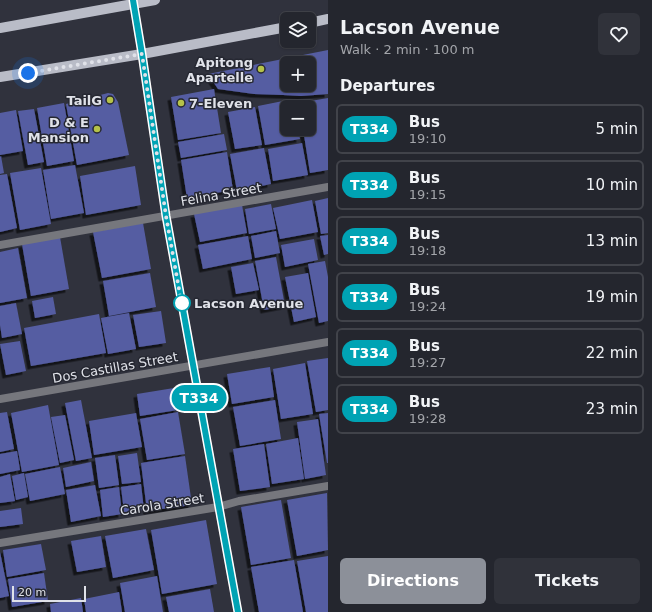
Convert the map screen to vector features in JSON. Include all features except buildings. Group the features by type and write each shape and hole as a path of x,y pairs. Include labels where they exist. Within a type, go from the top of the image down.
{"main road":[{"path":"0,28 133,2 155,0"},
{"path":"316,22 328,19"},
{"path":"0,77 142,54 280,28"}],"street":[{"path":"133,2 166,216 238,612"},
{"name":"Felina Street","path":"0,245 328,187"},
{"name":"Dos Castillas Street","path":"0,399 328,342"},
{"name":"Carola Street","path":"0,543 218,507 239,501 328,486"}],"bus line":[{"name":"T334","path":"133,0 166,216 238,612"}],"place":[{"name":"Apitong Apartelle","path":"261,69"},
{"name":"TailG","path":"110,100"},
{"name":"7-Eleven","path":"181,103"},
{"name":"D & E Mansion","path":"97,129"},
{"name":"Lacson Avenue","path":"182,303"}],"route":[{"path":"28,73 142,54 166,216 182,306 182,303"}]}
